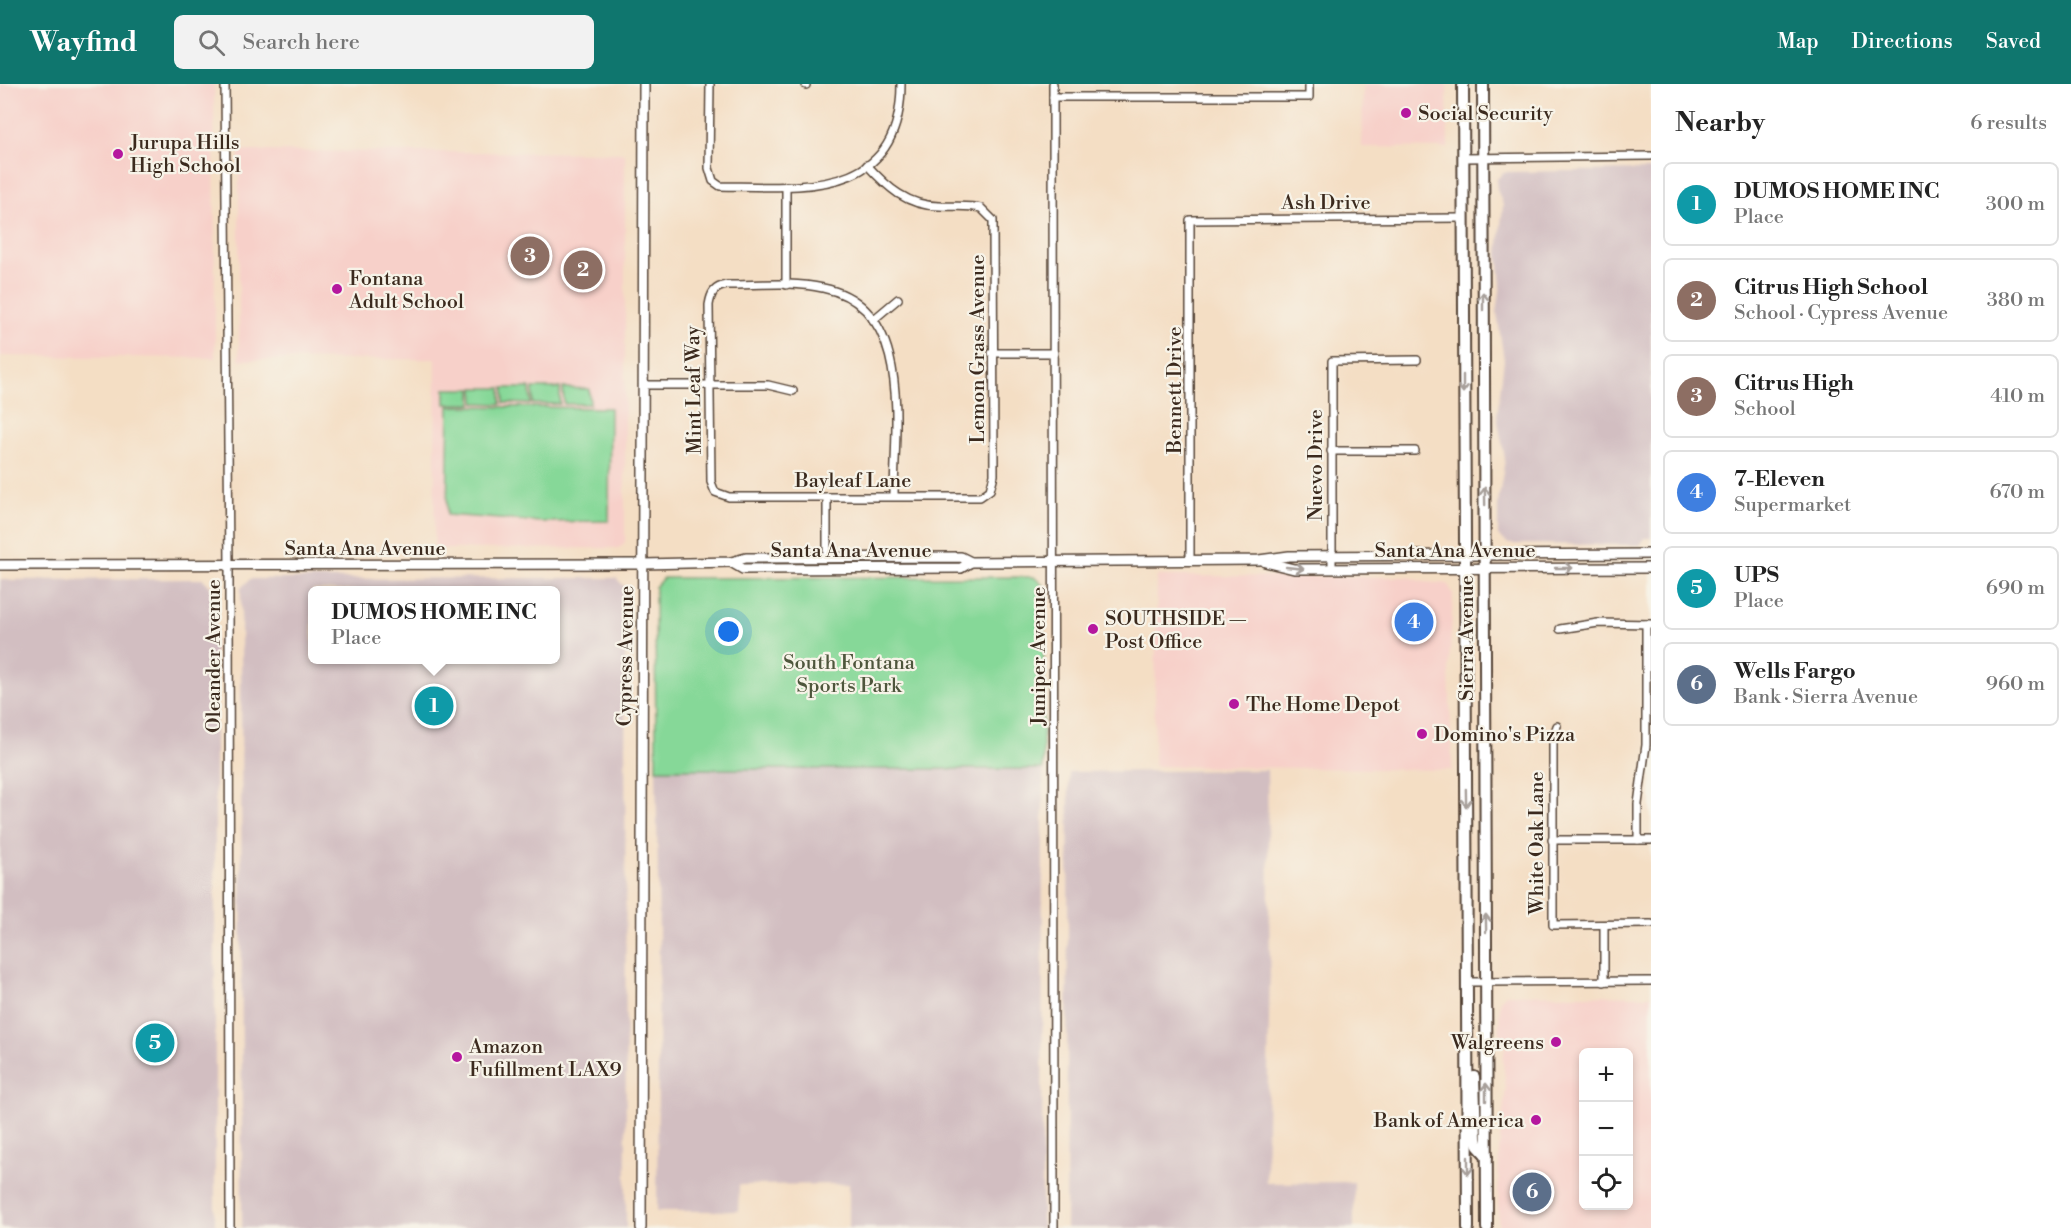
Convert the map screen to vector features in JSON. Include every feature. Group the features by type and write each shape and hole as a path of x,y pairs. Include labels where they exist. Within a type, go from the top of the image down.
{"main road":[{"name":"Sierra Avenue","path":"1463,84 1468,1228"},
{"name":"Sierra Avenue","path":"1483,84 1486,1228"},
{"path":"1467,1054 1475,1082 1476,1139 1478,1146 1487,1156"}],"street":[{"name":"Oleander Avenue","path":"225,84 230,566 230,1228"},
{"name":"Cypress Avenue","path":"641,1228 640,816 644,564 644,84"},
{"path":"710,84 709,168 713,181 720,186 786,187 831,183 867,165 884,148 896,124 901,84"},
{"name":"Juniper Avenue","path":"1053,84 1054,1228"},
{"path":"1053,97 1309,97 1309,84"},
{"path":"1463,158 1651,156"},
{"name":"Lemon Grass Avenue","path":"867,165 889,188 911,201 936,207 975,206 986,210 993,220 994,475 990,490"},
{"path":"786,187 786,285 813,286 836,291 856,303 873,320 885,339 893,365 894,497"},
{"name":"Ash Drive","path":"1190,220 1462,218"},
{"name":"Bennett Drive","path":"1190,220 1190,560"},
{"name":"Mint Leaf Way","path":"715,492 711,482 709,305 716,288 727,285 786,285"},
{"path":"873,320 898,299"},
{"path":"992,353 1054,353"},
{"name":"Nuevo Drive","path":"1332,569 1332,361 1417,360"},
{"path":"643,385 780,386 794,391"},
{"path":"1331,451 1415,451"},
{"name":"Bayleaf Lane","path":"715,492 729,497 980,497 990,490"},
{"path":"827,497 827,558"},
{"name":"Santa Ana Avenue","path":"0,565 644,564 731,562 746,558 961,557 971,562 1259,560 1289,556 1651,554"},
{"name":"Santa Ana Avenue","path":"1259,560 1294,569 1651,568"},
{"name":"Santa Ana Avenue","path":"731,562 743,569 961,568 971,562"},
{"path":"1560,629 1598,623 1648,624 1646,745 1638,804 1638,840"},
{"name":"White Oak Lane","path":"1557,726 1553,738 1552,925 1604,925"},
{"path":"1552,840 1651,840"},
{"path":"1604,982 1604,925 1651,924"},
{"path":"1468,982 1651,981"}],"shaded area":[{"name":"Jurupa Hills High School","path":"0,84 214,84 215,358 0,356"},
{"path":"1363,84 1447,84 1448,148 1362,147"},
{"path":"239,151 625,153 625,542 619,548 434,549 436,359 239,360"},
{"path":"1651,170 1651,538 1645,538 1640,545 1509,544 1498,536 1498,503 1505,459 1497,416 1504,360 1497,313 1501,284 1498,254 1503,205 1496,180 1504,172"},
{"path":"1157,576 1408,577 1424,582 1448,584 1453,594 1449,668 1452,770 1154,766"},
{"path":"616,578 625,587 626,1228 242,1228 241,588 250,579"},
{"path":"203,579 215,591 215,1228 0,1228 0,580"},
{"path":"656,769 1043,769 1042,1228 849,1228 849,1184 739,1185 738,1211 657,1211 659,930"},
{"path":"1267,770 1270,964 1266,1183 1354,1182 1354,1228 1066,1228 1069,772"},
{"path":"1506,994 1651,996 1651,1228 1498,1228 1499,1149 1506,1087 1503,1062 1505,1045 1499,1028 1500,1000"}],"green space":[{"path":"474,388 501,388 501,404 475,403"},
{"path":"504,388 530,388 531,404 504,403"},
{"path":"533,388 560,388 560,404 533,404"},
{"path":"563,388 589,389 590,404 564,404"},
{"path":"445,389 472,389 472,404 445,404"},
{"path":"449,406 610,408 609,521 541,522 447,515"},
{"name":"South Fontana Sports Park","path":"1034,577 1044,586 1043,769 656,769 655,587 663,578"}],"place":[{"name":"Social Security","path":"1406,113"},
{"name":"Jurupa Hills High School","path":"118,154"},
{"name":"Citrus High","path":"530,256"},
{"name":"Citrus High School","path":"583,270"},
{"name":"Fontana Adult School","path":"337,289"},
{"name":"7-Eleven","path":"1414,622"},
{"name":"SOUTHSIDE — Post Office","path":"1093,629"},
{"name":"The Home Depot","path":"1234,704"},
{"name":"DUMOS HOME INC","path":"434,706"},
{"name":"Domino's Pizza","path":"1422,734"},
{"name":"Walgreens","path":"1556,1042"},
{"name":"UPS","path":"155,1043"},
{"name":"Amazon Fufillment LAX9","path":"457,1057"},
{"name":"Bank of America","path":"1536,1120"},
{"name":"Wells Fargo","path":"1532,1192"}]}
